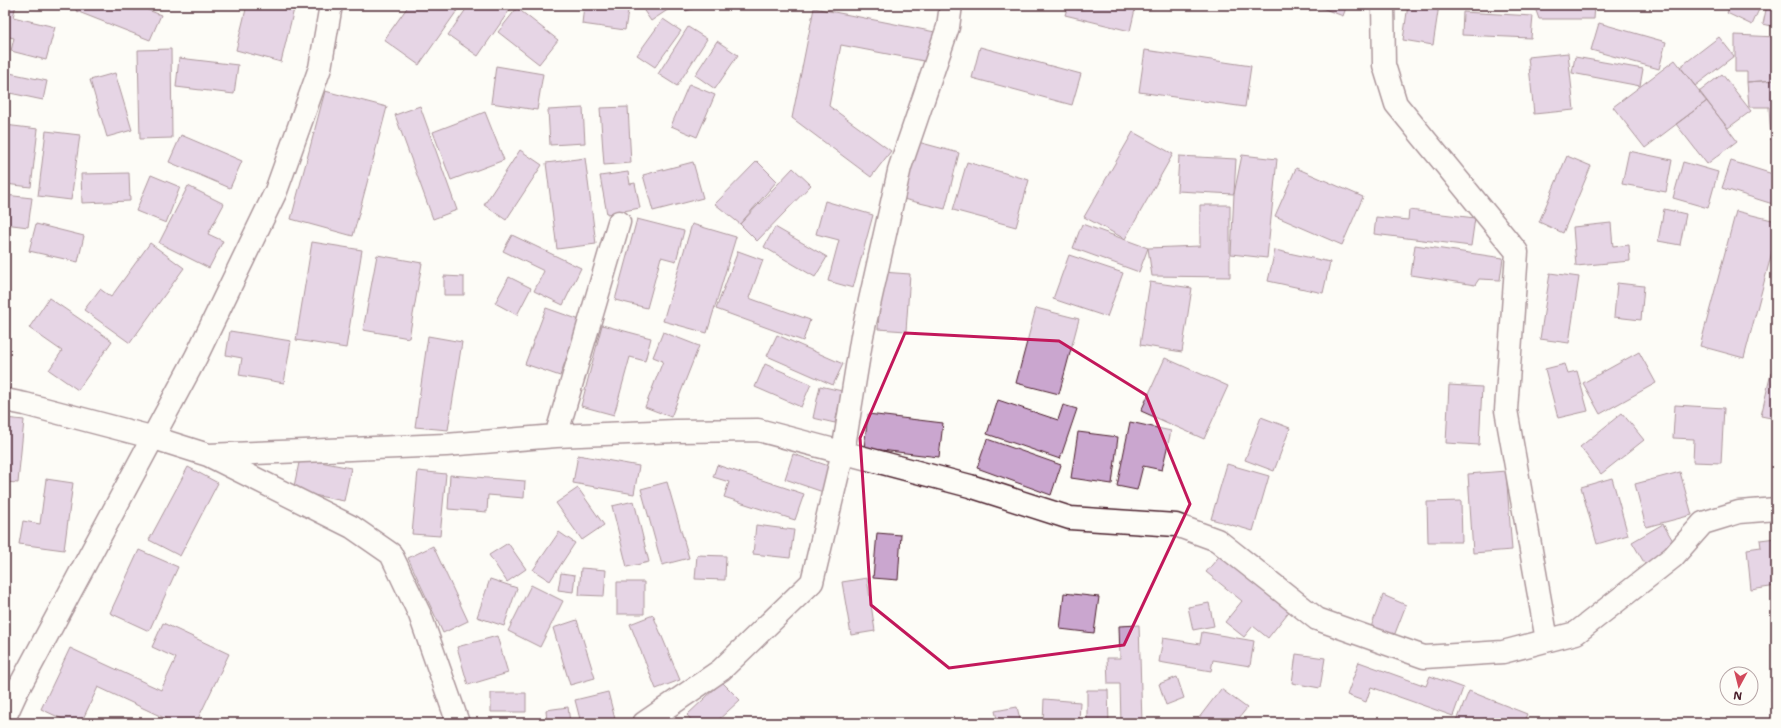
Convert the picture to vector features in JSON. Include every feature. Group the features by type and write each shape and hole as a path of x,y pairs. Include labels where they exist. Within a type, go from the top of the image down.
{"street":[{"path":"5,717 16,693 151,437 196,357 276,191 320,68 331,5"},
{"path":"644,723 722,670 812,582 843,452 862,336 900,167 948,27 951,5"},
{"path":"1383,5 1384,65 1396,104 1517,252 1506,410 1548,640"},
{"path":"556,436 620,222"},
{"path":"5,400 151,437 208,455 352,527 391,554 420,615 458,723"},
{"path":"208,455 446,445 556,436 676,431 758,430 970,486 1070,518 1176,525 1217,540 1318,619 1424,656 1503,652 1576,633 1673,557 1703,523 1739,512 1776,509"}],"highlighted area":[{"path":"905,333 1059,341 1146,395 1190,504 1124,645 949,668 871,605 860,438"}],"building":[{"path":"5,5 16,5 13,17 55,27 46,60 11,51 14,38 5,36"},
{"path":"78,5 135,5 161,15 150,40 76,11"},
{"path":"247,5 295,5 281,62 236,50"},
{"path":"409,5 461,5 419,65 384,40"},
{"path":"469,5 513,5 478,56 448,35"},
{"path":"584,5 629,5 625,30 582,24"},
{"path":"640,5 675,5 651,21"},
{"path":"684,5 704,5 686,11"},
{"path":"1068,5 1136,5 1130,31 1065,15"},
{"path":"1314,5 1347,5 1343,16"},
{"path":"1408,5 1439,5 1433,45 1403,40"},
{"path":"1534,5 1595,5 1594,19 1539,19"},
{"path":"1731,5 1761,5 1752,25 1727,13"},
{"path":"1767,5 1776,5 1776,27 1763,24"},
{"path":"517,8 558,40 539,64 498,32"},
{"path":"814,8 935,32 929,62 841,45 829,106 891,151 871,177 792,118"},
{"path":"1463,12 1533,16 1531,38 1462,35"},
{"path":"663,19 681,31 655,67 637,55"},
{"path":"1599,23 1666,42 1659,69 1591,50"},
{"path":"688,27 707,39 677,86 658,74"},
{"path":"1735,35 1776,37 1776,80 1747,82 1747,72 1735,72"},
{"path":"1719,37 1734,56 1695,86 1680,67"},
{"path":"717,41 738,55 715,89 695,75"},
{"path":"980,47 1081,74 1072,105 972,78"},
{"path":"171,49 172,138 140,139 138,50"},
{"path":"1145,50 1251,66 1245,107 1139,92"},
{"path":"1568,53 1574,110 1534,114 1528,57"},
{"path":"1575,57 1643,69 1640,86 1572,73"},
{"path":"179,58 238,65 234,94 176,87"},
{"path":"1675,60 1707,101 1645,148 1613,107"},
{"path":"496,66 543,74 537,110 491,103"},
{"path":"5,72 47,81 43,100 5,92"},
{"path":"115,73 132,130 107,137 90,80"},
{"path":"1722,74 1751,111 1728,128 1699,92"},
{"path":"1776,80 1776,140 1771,140 1769,107 1749,107 1747,82"},
{"path":"689,84 715,95 697,137 671,126"},
{"path":"325,91 387,107 353,236 291,219"},
{"path":"1707,101 1737,141 1707,164 1676,124"},
{"path":"420,106 457,210 433,219 395,115"},
{"path":"628,107 631,163 604,165 600,108"},
{"path":"583,108 585,143 550,145 548,110"},
{"path":"485,112 504,160 451,180 433,132"},
{"path":"5,125 38,129 31,187 5,184 7,148 5,148"},
{"path":"46,131 80,135 71,200 38,196"},
{"path":"1133,132 1173,154 1125,239 1084,217"},
{"path":"181,135 242,161 230,188 169,162"},
{"path":"918,142 959,153 945,209 903,199"},
{"path":"1776,146 1776,170 1771,169"},
{"path":"520,150 542,165 506,220 484,205"},
{"path":"1629,151 1672,160 1666,192 1622,184"},
{"path":"1242,155 1277,159 1267,258 1231,254 1234,194"},
{"path":"1179,156 1236,159 1234,194 1177,191"},
{"path":"1567,156 1591,166 1563,233 1539,222"},
{"path":"585,158 596,244 557,249 546,163"},
{"path":"757,161 777,181 740,224 715,204"},
{"path":"1731,161 1776,175 1776,205 1722,188"},
{"path":"693,162 703,198 653,211 643,175"},
{"path":"967,162 1029,180 1016,227 953,210"},
{"path":"1683,162 1718,172 1708,208 1673,198"},
{"path":"793,168 811,185 757,241 740,224"},
{"path":"1296,168 1363,197 1342,245 1275,216"},
{"path":"628,172 630,184 635,183 640,208 607,214 600,176"},
{"path":"129,173 130,201 82,203 81,174"},
{"path":"151,175 180,187 166,223 136,211"},
{"path":"188,186 224,204 208,234 223,241 209,268 159,243"},
{"path":"5,195 32,198 28,227 5,224"},
{"path":"825,201 873,215 853,288 828,281 839,240 816,234"},
{"path":"1200,205 1230,205 1230,277 1152,276 1148,248 1200,246"},
{"path":"1664,209 1686,214 1680,245 1658,241"},
{"path":"1409,210 1475,218 1471,246 1374,234 1376,217 1408,220"},
{"path":"1736,211 1776,221 1776,237 1744,358 1700,346"},
{"path":"637,219 684,231 676,261 661,257 647,308 615,300"},
{"path":"1611,223 1613,247 1629,245 1630,261 1576,266 1573,227"},
{"path":"36,224 84,236 78,262 29,251"},
{"path":"692,224 736,237 707,333 663,321"},
{"path":"1082,224 1148,248 1139,272 1073,248"},
{"path":"775,227 827,257 815,277 764,247"},
{"path":"512,235 581,268 563,305 534,291 544,271 503,251"},
{"path":"312,242 362,250 346,348 296,340"},
{"path":"150,243 184,268 130,343 84,310 100,289 111,297"},
{"path":"1415,245 1503,258 1500,280 1479,279 1475,285 1411,275"},
{"path":"1275,250 1330,262 1323,293 1268,281"},
{"path":"738,251 763,260 749,298 810,320 803,341 716,309"},
{"path":"377,255 422,263 409,338 363,330"},
{"path":"1069,255 1123,273 1107,317 1053,299"},
{"path":"882,272 910,274 906,331 878,329"},
{"path":"1550,273 1579,277 1569,343 1540,339"},
{"path":"444,276 464,277 464,295 444,295"},
{"path":"509,277 531,288 517,315 495,303"},
{"path":"1150,282 1192,288 1182,352 1140,345"},
{"path":"1617,283 1644,286 1641,320 1614,317"},
{"path":"49,298 112,341 78,390 49,370 62,351 29,328"},
{"path":"546,308 580,320 560,376 525,364"},
{"path":"1036,308 1079,319 1059,394 1016,383"},
{"path":"602,325 651,338 645,361 630,357 614,415 581,406"},
{"path":"230,331 291,341 284,383 239,375 242,358 226,355"},
{"path":"663,332 699,346 671,417 645,407 663,361 653,357"},
{"path":"777,335 843,364 833,385 767,356"},
{"path":"428,336 462,342 448,430 415,427"},
{"path":"1639,352 1656,383 1600,414 1583,383"},
{"path":"1165,358 1228,386 1204,439 1141,411"},
{"path":"765,364 811,384 801,407 755,387"},
{"path":"1565,364 1568,373 1577,371 1588,411 1558,418 1545,369"},
{"path":"1771,373 1776,374 1776,419 1761,416"},
{"path":"1449,385 1482,387 1479,445 1446,443"},
{"path":"820,386 842,391 835,423 813,418"},
{"path":"998,400 1058,420 1063,405 1077,409 1060,459 987,434"},
{"path":"1675,405 1724,408 1721,463 1693,462 1694,439 1673,438"},
{"path":"1622,413 1644,440 1601,474 1580,447"},
{"path":"868,414 943,423 939,457 864,448"},
{"path":"1261,417 1290,428 1274,471 1245,460"},
{"path":"5,418 24,420 18,483 5,482"},
{"path":"1130,422 1171,431 1162,470 1143,466 1137,490 1117,486"},
{"path":"1078,432 1118,437 1112,484 1071,478"},
{"path":"987,439 1061,465 1051,495 977,468"},
{"path":"793,454 838,469 829,494 785,479"},
{"path":"578,455 639,466 634,494 573,483"},
{"path":"300,458 351,468 344,501 293,491"},
{"path":"1227,464 1269,476 1253,531 1211,519"},
{"path":"717,465 804,494 795,520 724,497 729,482 713,477"},
{"path":"188,467 218,483 180,556 149,540"},
{"path":"418,471 446,474 440,536 412,534"},
{"path":"1506,471 1512,550 1473,553 1468,474"},
{"path":"1680,472 1692,515 1646,527 1635,484"},
{"path":"450,475 525,481 524,498 488,495 487,512 448,509"},
{"path":"1612,478 1628,535 1597,544 1581,487"},
{"path":"46,479 73,483 64,550 19,544 23,521 40,524"},
{"path":"667,482 689,558 662,565 641,489"},
{"path":"578,488 604,525 582,540 556,503"},
{"path":"634,501 649,562 627,567 612,506"},
{"path":"1461,501 1462,542 1428,542 1427,502"},
{"path":"1663,524 1676,546 1645,564 1632,542"},
{"path":"756,525 794,530 790,558 753,554"},
{"path":"559,532 575,543 550,581 533,570"},
{"path":"877,533 901,535 898,580 873,578"},
{"path":"1776,538 1776,586 1751,590 1747,549 1761,547 1760,540"},
{"path":"508,543 526,569 507,582 489,555"},
{"path":"433,546 468,621 443,633 408,558"},
{"path":"139,550 178,567 149,631 110,613"},
{"path":"1222,553 1291,609 1268,638 1253,626 1244,637 1225,622 1242,601 1206,572"},
{"path":"697,555 726,556 725,580 695,579"},
{"path":"581,568 606,570 604,596 579,595"},
{"path":"561,573 575,575 573,592 558,590"},
{"path":"867,578 875,631 851,635 842,582"},
{"path":"490,579 517,588 504,626 477,617"},
{"path":"617,582 644,582 644,614 617,614"},
{"path":"531,585 563,601 540,647 508,631"},
{"path":"1064,593 1099,597 1094,633 1060,629"},
{"path":"1383,595 1406,605 1394,636 1371,627"},
{"path":"1209,603 1214,626 1193,630 1188,607"},
{"path":"653,615 680,680 656,689 630,624"},
{"path":"577,620 595,678 570,685 553,628"},
{"path":"163,623 229,654 196,723 175,723 98,687 81,723 71,723 41,709 70,648 161,690 176,658 152,647"},
{"path":"1139,625 1142,723 1121,723 1120,684 1108,684 1107,658 1120,658 1119,626"},
{"path":"1202,632 1254,641 1250,666 1213,660 1211,671 1159,662 1163,638 1200,644"},
{"path":"497,636 508,673 468,685 457,647"},
{"path":"1296,654 1325,658 1320,688 1292,683"},
{"path":"1359,662 1426,686 1430,676 1463,688 1453,716 1371,687 1366,702 1347,695"},
{"path":"1177,677 1184,698 1166,705 1159,684"},
{"path":"722,682 740,700 715,723 694,723 687,715"},
{"path":"1776,688 1776,713 1771,689"},
{"path":"1221,689 1247,708 1235,723 1195,723"},
{"path":"1087,690 1108,690 1109,723 1087,723"},
{"path":"1469,691 1527,714 1523,723 1456,723"},
{"path":"608,692 616,723 581,723 575,700"},
{"path":"491,693 526,693 526,712 491,712"},
{"path":"1044,699 1080,702 1079,723 1043,723"},
{"path":"568,707 570,723 547,723 546,710"},
{"path":"1017,707 1021,723 998,723 995,711"}]}
